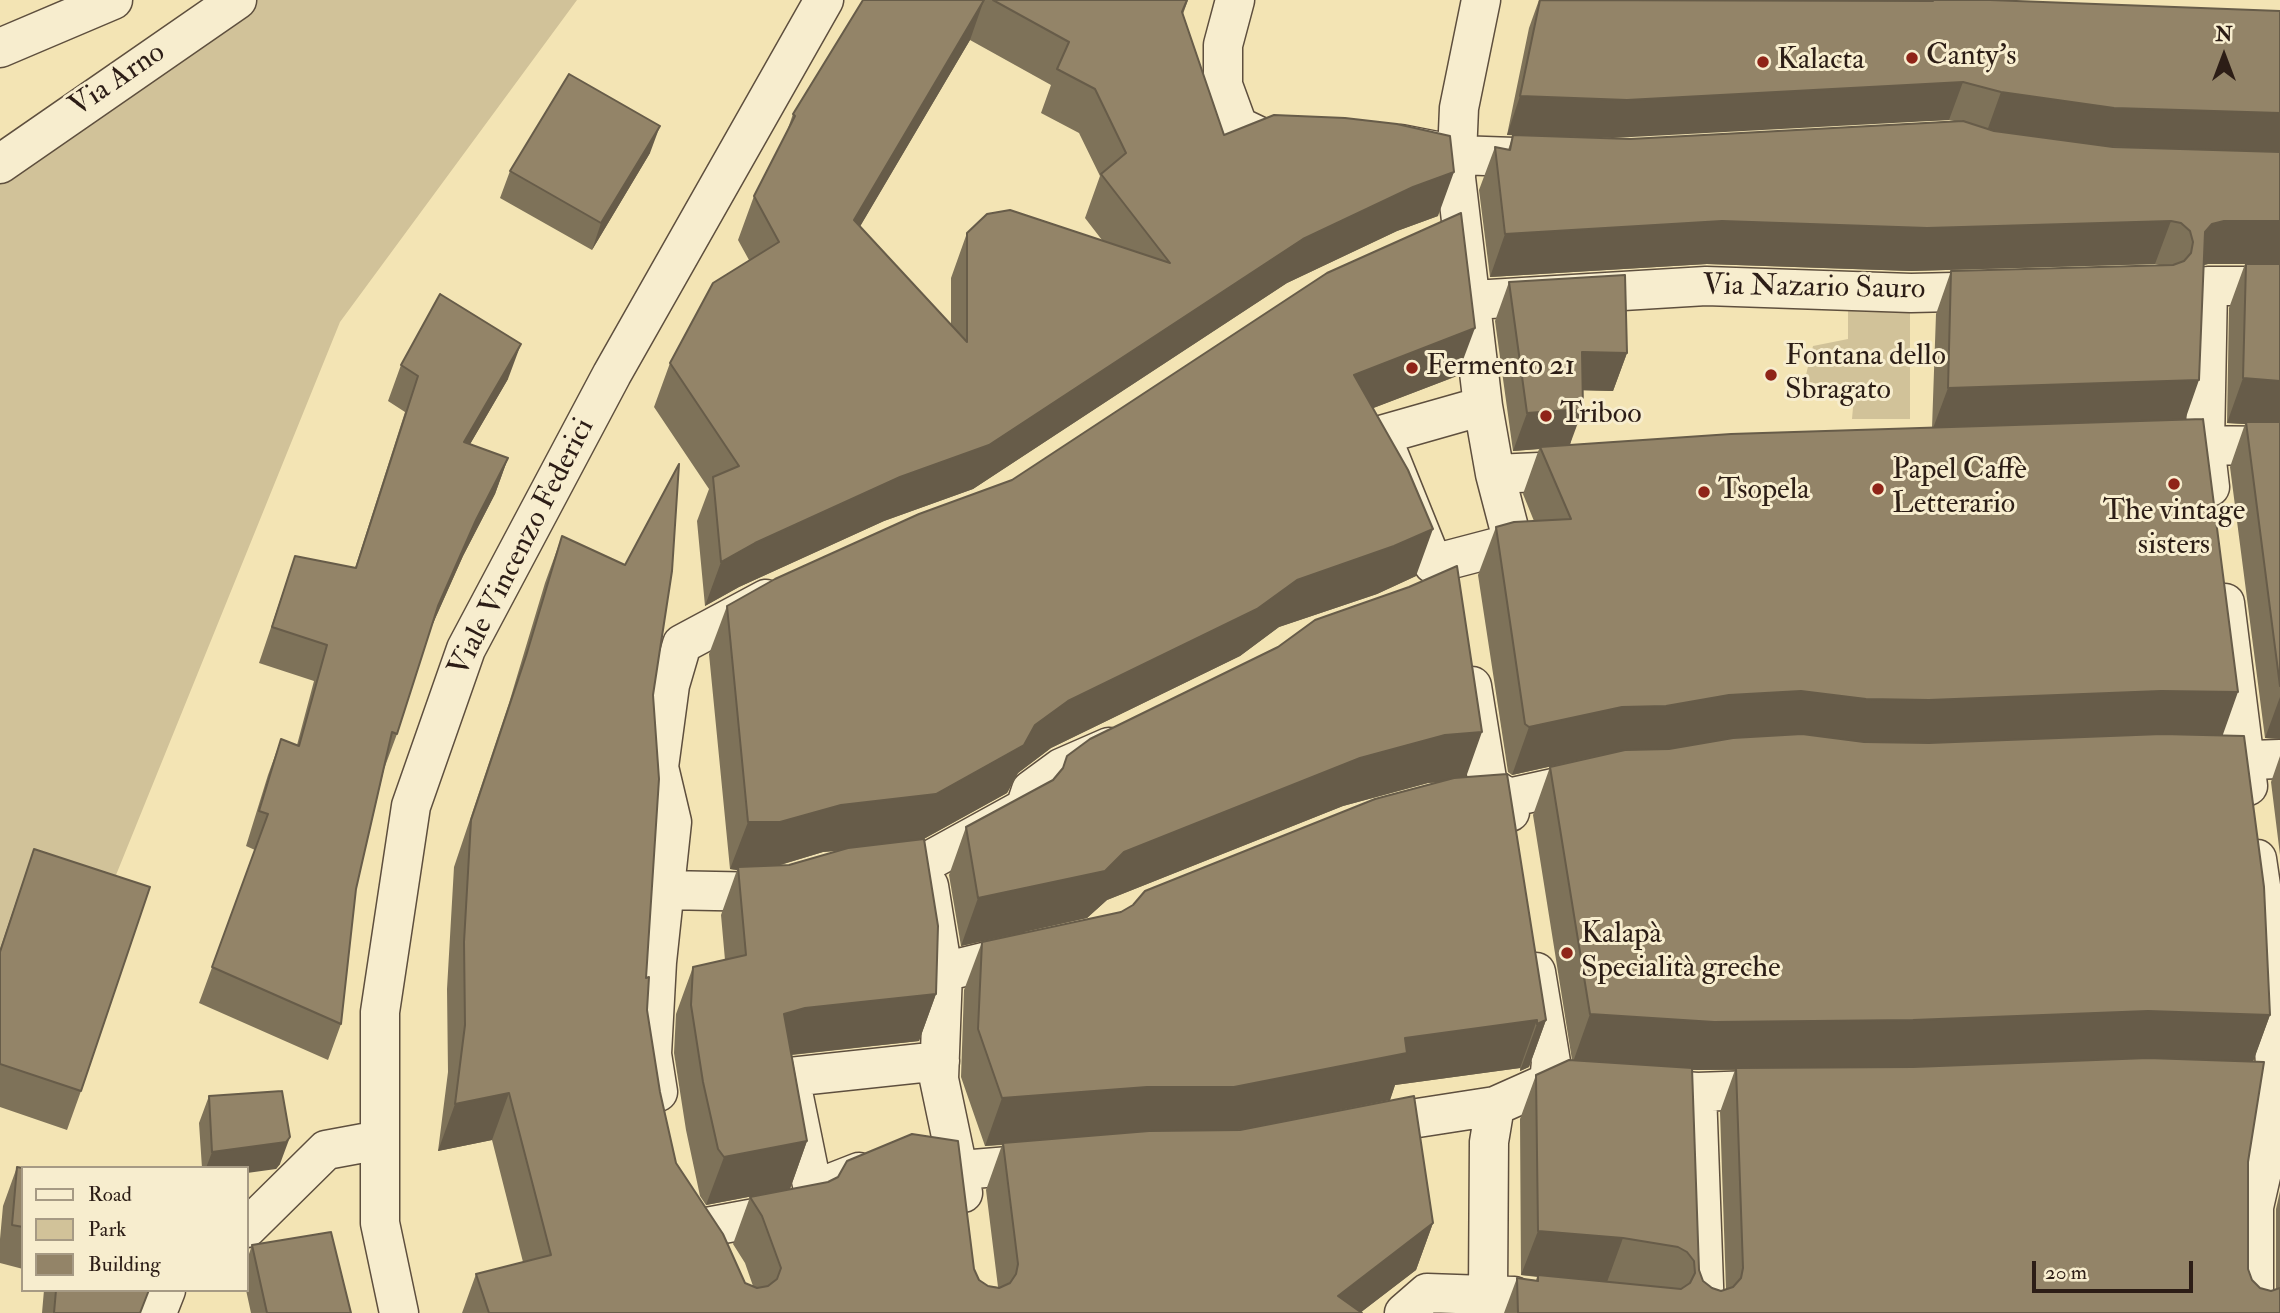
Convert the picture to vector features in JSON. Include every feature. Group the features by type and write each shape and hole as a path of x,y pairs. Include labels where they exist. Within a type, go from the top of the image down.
{"street":[{"path":"0,48 113,0"},
{"name":"Via Arno","path":"0,164 237,0"},
{"name":"Viale Vincenzo Federici","path":"399,1313 380,1223 380,1012 411,806 466,649 612,374 824,0"},
{"path":"1235,0 1223,45 1223,85 1238,126 1265,139 1327,141"},
{"path":"1421,598 1457,579 1513,543 1495,474 1483,406 1473,300 1446,236 1456,178 1459,108 1481,0"},
{"path":"1366,141 1457,155 1574,159"},
{"name":"Via Nazario Sauro","path":"1473,300 1706,286 1911,293 2035,290"},
{"path":"2213,518 2205,444 2205,286 2280,286"},
{"path":"1457,579 1433,564 1381,435 1483,406"},
{"path":"2149,446 2280,446"},
{"path":"1495,474 1621,467"},
{"path":"2220,568 2263,761 2268,933 2278,1085 2264,1133 2262,1172 2254,1207 2254,1313"},
{"path":"662,1121 652,1054 664,890 672,822 659,767 670,685 682,644 748,607 802,583"},
{"path":"1467,651 1488,785 1508,798 1516,848"},
{"path":"664,890 766,892 826,875 925,863 1026,808 1031,790 1061,768 1139,732"},
{"path":"2158,761 2263,761"},
{"path":"1422,807 1508,798 1605,776 1628,776"},
{"path":"925,863 943,972 939,1079 961,1170 968,1233"},
{"path":"1531,938 1550,1072"},
{"path":"943,972 1058,946"},
{"path":"696,1229 806,1208 813,1190 790,1077 940,1061"},
{"path":"1550,1072 1590,1085"},
{"path":"1334,1133 1495,1106 1527,1095 1550,1072"},
{"path":"2238,1084 2278,1085"},
{"path":"1643,1088 1697,1092 1736,1088 1822,1088"},
{"path":"1697,1092 1705,1313"},
{"path":"1488,1293 1489,1142 1495,1106"},
{"path":"248,1227 326,1150 380,1139"},
{"path":"813,1190 900,1156 961,1170 1079,1160"},
{"path":"678,1193 680,1205 718,1261"},
{"path":"157,1313 165,1292"},
{"path":"1404,1313 1427,1293 1488,1293 1553,1299"}],"green space":[{"path":"209,0 577,0 340,322 50,1038 0,1077 0,180"},
{"path":"1848,307 1910,309 1910,419 1852,419 1855,385 1804,383 1813,346 1848,339"}],"building":[{"path":"863,0 984,0 854,220 967,342 967,233 987,214 1010,210 1170,263 1101,174 1126,153 1095,89 1057,69 1069,42 993,0 1187,0 1182,12 1224,135 1274,115 1345,118 1397,124 1450,136 1454,172 1413,187 1303,239 989,445 900,477 755,543 721,562 713,477 739,466 670,363 713,283 779,242 754,196 795,116 793,114"},
{"path":"1540,0 1990,0 2280,11 2280,113 2114,108 2001,92 1963,82 1627,100 1520,96"},
{"path":"569,74 660,126 601,223 510,171"},
{"path":"1963,121 1994,131 2113,147 2280,152 2280,221 2224,221 2212,224 2205,232 2199,380 1948,388 1951,271 2173,265 2184,261 2191,253 2193,242 2190,231 2181,223 2171,221 1927,228 1722,221 1505,234 1495,147 1510,150 1513,135 1630,139"},
{"path":"1461,213 1475,328 1354,375 1408,470 1433,529 1394,546 1297,580 1257,609 1068,701 1035,725 1024,745 936,794 841,805 780,822 748,822 727,606 775,579 919,514 1012,480 1327,273"},
{"path":"2246,264 2280,264 2280,381 2243,378"},
{"path":"1625,275 1627,353 1582,352 1583,409 1527,413 1509,282"},
{"path":"440,294 521,344 464,442 508,458 476,520 438,606 397,734 392,732 356,889 341,1024 212,967 268,814 259,811 281,739 299,746 327,645 272,627 295,556 356,568 418,376 401,365"},
{"path":"2203,419 2238,692 2161,691 1929,700 1866,699 1801,691 1729,695 1666,706 1622,707 1529,727 1525,724 1496,527 1514,522 1571,519 1540,447 1731,434"},
{"path":"2246,422 2280,422 2280,686"},
{"path":"679,464 672,571 653,695 659,779 646,978 649,977 647,1010 660,1092 676,1163 723,1234 745,1283 757,1288 768,1286 777,1279 781,1268 762,1216 750,1197 828,1182 838,1177 847,1161 912,1134 958,1141 974,1269 979,1280 988,1286 999,1288 1010,1283 1018,1264 1003,1143 1149,1131 1240,1130 1414,1096 1433,1223 1338,1296 1362,1313 489,1313 476,1274 551,1255 509,1093 455,1104 465,1025 464,942 471,820 526,656 562,536 625,565"},
{"path":"1457,566 1482,732 1445,735 1360,758 1124,852 1105,871 978,898 966,827 1053,780 1063,768 1067,756 1090,739 1278,647 1315,620 1409,587"},
{"path":"1802,734 1864,742 1929,743 2162,734 2244,736 2264,887 2270,1015 2148,1011 1913,1020 1714,1022 1590,1014 1550,767 1625,750 1669,749 1733,738"},
{"path":"1507,774 1546,1020 1537,1024 1537,1020 1405,1038 1407,1053 1234,1087 1147,1087 1002,1098 978,1029 982,942 1121,912 1133,905 1145,891 1375,799 1454,778"},
{"path":"924,839 938,926 936,994 805,1008 784,1014 807,1141 724,1157 718,1149 703,1082 691,1005 693,967 746,955 738,867 789,865 848,848"},
{"path":"34,849 150,887 81,1091 0,1064 0,952"},
{"path":"2148,1058 2264,1062 2248,1162 2248,1269 2252,1280 2260,1288 2271,1291 2280,1288 2280,1313 1518,1313 1517,1278 1538,1281 1538,1275 1681,1289 1690,1283 1695,1273 1694,1261 1687,1252 1678,1247 1623,1238 1538,1231 1536,1075 1569,1060 1692,1068 1699,1270 1703,1281 1721,1291 1733,1287 1741,1278 1743,1268 1736,1068 1913,1067"},
{"path":"282,1091 290,1137 286,1142 212,1152 209,1096"},
{"path":"17,1167 21,1168 21,1227 12,1225"},
{"path":"331,1232 351,1313 267,1313 252,1245"},
{"path":"56,1292 148,1292 140,1313 54,1313"}],"place":[{"name":"Canty's","path":"1912,58"},
{"name":"Kalacta","path":"1763,62"},
{"name":"Fermento 21","path":"1412,368"},
{"name":"Fontana dello Sbragato","path":"1771,375"},
{"name":"Triboo","path":"1546,416"},
{"name":"The vintage sisters","path":"2174,484"},
{"name":"Papel Caffè Letterario","path":"1878,489"},
{"name":"Tsopela","path":"1704,492"},
{"name":"Kalapà Specialità greche","path":"1567,953"}]}
